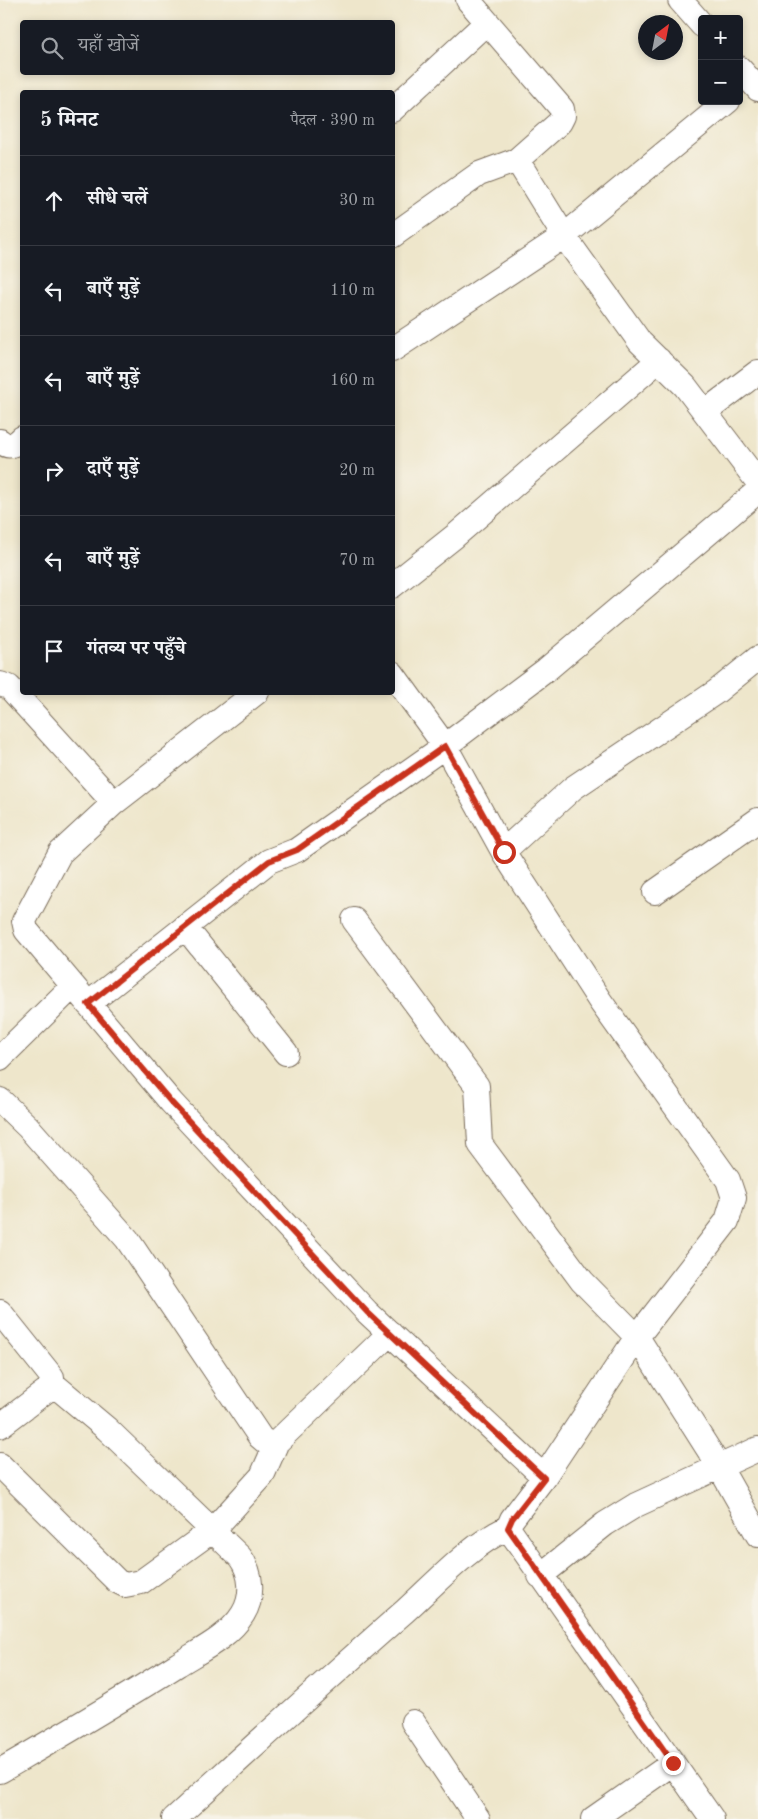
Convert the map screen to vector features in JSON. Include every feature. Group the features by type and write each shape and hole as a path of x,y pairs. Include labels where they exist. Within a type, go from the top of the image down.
{"street":[{"path":"395,234 478,174 517,160 560,122 563,116 562,109 468,0"},
{"path":"680,0 698,20"},
{"path":"395,107 487,22"},
{"path":"395,348 564,236 723,105"},
{"path":"517,160 564,236 640,342 685,386 758,482"},
{"path":"395,584 455,536 659,360"},
{"path":"705,412 758,372"},
{"path":"0,441 10,446 15,445 20,440"},
{"path":"0,1058 80,995 185,927 269,861 297,850 445,746 546,670 758,491"},
{"path":"504,852 573,788 716,692 758,658"},
{"path":"174,1819 297,1706 458,1564 495,1534 508,1528 512,1519 544,1478 637,1337 727,1221 734,1198 728,1180 600,1002 504,852 445,746 395,677"},
{"path":"0,684 9,687 114,803"},
{"path":"253,695 114,803 60,853 24,921 26,930 171,1102 360,1305 544,1478"},
{"path":"655,892 758,820"},
{"path":"354,920 477,1086 480,1144 582,1281 637,1337 719,1466 758,1535"},
{"path":"185,927 286,1053"},
{"path":"0,1100 28,1127 126,1239 260,1437 267,1444 277,1442"},
{"path":"0,1312 52,1377 50,1388 0,1426"},
{"path":"0,1465 117,1581 125,1585 141,1582 212,1530 262,1476 277,1442 390,1333"},
{"path":"0,1771 150,1682 227,1632 243,1615 249,1602 250,1581 248,1567 240,1557 107,1430 52,1383"},
{"path":"540,1576 605,1524 636,1505 758,1449"},
{"path":"508,1528 712,1819"},
{"path":"414,1722 478,1819"},
{"path":"593,1819 673,1763"}],"route":[{"path":"504,852 445,746 297,850 269,861 88,1004 171,1102 367,1312 544,1478 512,1519 508,1528 673,1763"}]}
